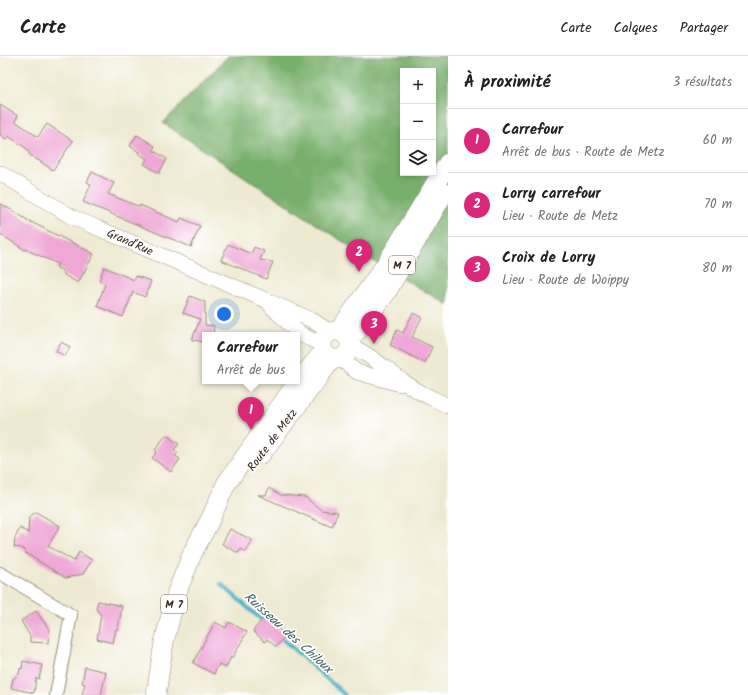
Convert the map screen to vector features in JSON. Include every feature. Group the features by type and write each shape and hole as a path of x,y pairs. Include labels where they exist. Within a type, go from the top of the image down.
{"main road":[{"name":"Route de Metz","path":"156,695 164,642 177,592 193,552 210,520 282,426 335,345 448,163"},
{"name":"Route de Metz","path":"335,345 357,331 386,292 448,187"}],"street":[{"name":"Grand'Rue","path":"0,173 72,217 312,320 335,345"},
{"name":"Grand'Rue","path":"266,301 300,332"},
{"name":"Grand'Rue","path":"300,332 317,342 335,345"},
{"path":"335,345 357,372 409,386"},
{"path":"335,345 358,349 409,386 448,406"},
{"path":"0,573 71,615 56,695"}],"green space":[{"path":"228,56 448,56 448,305 363,255 163,123"}],"building":[{"path":"0,105 18,116 15,121 38,137 47,124 73,141 53,170 30,155 26,148 8,136 6,139 0,135"},
{"path":"137,135 155,146 153,150 167,159 159,173 144,164 147,159 130,146"},
{"path":"92,172 114,183 108,194 140,207 140,205 179,222 181,218 200,226 191,247 83,202 91,184 87,182"},
{"path":"0,203 29,221 94,254 78,283 64,275 64,272 56,267 58,264 25,250 0,234"},
{"path":"228,244 251,254 254,247 264,251 260,260 273,262 266,279 221,260"},
{"path":"104,267 134,280 136,276 151,281 145,297 133,292 123,317 97,306 105,284 99,281"},
{"path":"190,296 205,302 205,325 214,326 213,332 202,332 202,342 192,340 200,319 183,313"},
{"path":"413,313 422,317 412,337 432,347 425,363 390,345 397,330 403,333"},
{"path":"61,342 70,347 65,356 56,351"},
{"path":"166,435 179,444 174,450 178,453 175,456 180,459 171,472 152,458 157,452 155,450"},
{"path":"269,488 281,495 305,497 321,510 338,512 332,527 258,495 266,495"},
{"path":"36,512 60,526 48,546 74,561 79,552 92,560 83,574 66,578 27,554 22,548 14,547 15,538 20,528 28,533 29,517"},
{"path":"230,529 252,540 246,552 241,549 238,553 222,544"},
{"path":"98,601 122,606 118,629 116,629 113,643 97,639 101,615 96,609"},
{"path":"36,611 49,629 48,643 30,642 30,636 21,621"},
{"path":"264,617 286,635 276,647 267,639 265,642 253,631"},
{"path":"215,622 226,628 229,622 247,632 232,658 231,657 226,668 219,664 214,674 193,663"},
{"path":"23,661 42,665 39,679 36,678 34,693 11,688 13,679 19,674 20,668 22,669"},
{"path":"85,667 106,672 101,695 82,695 85,684 82,683"}],"waterway":[{"name":"Ruisseau des Chiloux","path":"221,584 265,623"},
{"name":"Ruisseau des Chiloux","path":"279,636 345,695"}],"place":[{"name":"Lorry carrefour","path":"359,272"},
{"name":"Croix de Lorry","path":"374,344"},
{"name":"Carrefour","path":"251,430"}]}
